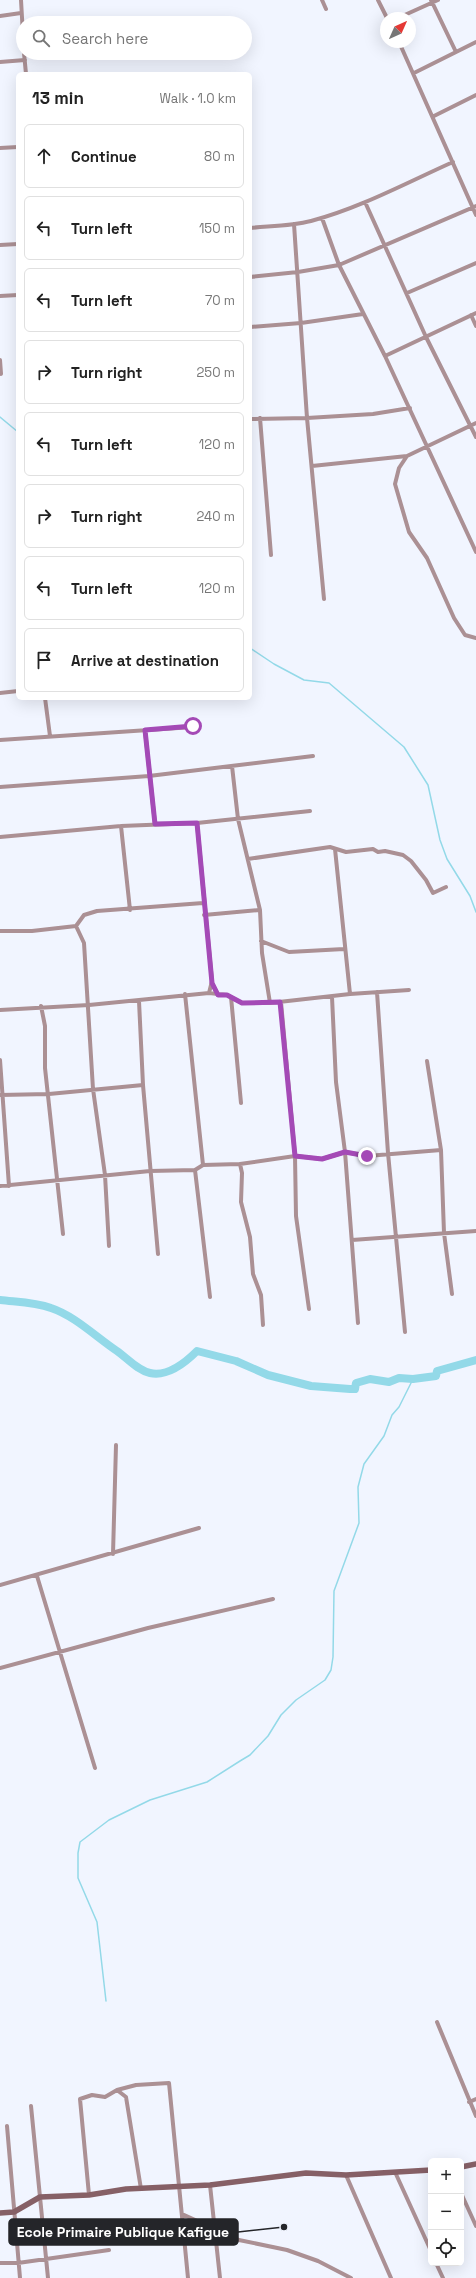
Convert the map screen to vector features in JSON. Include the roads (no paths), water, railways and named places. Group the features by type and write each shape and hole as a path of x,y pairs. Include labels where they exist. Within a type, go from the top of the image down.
{"street":[{"path":"20,0 21,16"},
{"path":"322,0 326,9"},
{"path":"378,0 384,12"},
{"path":"410,12 432,1 438,0"},
{"path":"432,1 456,52"},
{"path":"0,16 21,13"},
{"path":"414,73 476,42"},
{"path":"402,48 434,116 452,162 474,206 476,215"},
{"path":"0,62 25,60 26,72"},
{"path":"434,116 476,95"},
{"path":"0,148 16,147"},
{"path":"252,228 294,224 322,218 364,202 452,162"},
{"path":"364,202 408,293 426,337 476,437"},
{"path":"252,277 298,272 339,265 474,206"},
{"path":"322,218 339,265 410,408 476,552"},
{"path":"294,224 307,418 324,599"},
{"path":"0,245 16,244"},
{"path":"408,293 476,263"},
{"path":"0,296 16,295"},
{"path":"385,356 476,313"},
{"path":"252,326 301,323 363,314"},
{"path":"471,315 476,326"},
{"path":"0,360 1,374"},
{"path":"252,419 307,418 373,414 410,408"},
{"path":"260,418 271,555"},
{"path":"312,466 407,456 476,423"},
{"path":"407,456 399,468 395,484 409,532 427,558 454,618 465,635 476,638"},
{"path":"0,693 16,692"},
{"path":"46,700 50,736"},
{"path":"0,740 193,726"},
{"path":"145,730 155,824"},
{"path":"0,787 149,776 313,756"},
{"path":"232,766 238,819 260,910 261,942 270,1003"},
{"path":"0,837 121,826 197,823 310,811"},
{"path":"197,823 204,915 212,983 218,995"},
{"path":"121,826 130,910"},
{"path":"248,859 330,847 346,852 373,850 403,855 411,861 426,880 433,893 446,887"},
{"path":"335,849 344,949 350,994"},
{"path":"0,931 76,926 84,916 90,912 203,904"},
{"path":"204,915 260,910"},
{"path":"76,926 84,943 93,1089 105,1175 109,1246"},
{"path":"261,942 289,952 344,949"},
{"path":"209,993 212,983"},
{"path":"0,1010 41,1006 89,1005 139,1001 185,994 209,993 231,997 242,1003 270,1003 350,994 409,990"},
{"path":"377,992 388,1153 405,1332"},
{"path":"185,994 203,1165"},
{"path":"231,997 241,1103"},
{"path":"332,997 336,1082 345,1152 358,1323"},
{"path":"139,1001 143,1085 158,1254"},
{"path":"280,1002 295,1156 296,1216 308,1309"},
{"path":"41,1006 45,1026 45,1068 63,1234"},
{"path":"0,1060 1,1095 9,1186"},
{"path":"427,1061 441,1150 444,1233 452,1294"},
{"path":"1,1095 49,1094 143,1085"},
{"path":"0,1186 150,1170 195,1170 203,1165 240,1164 295,1156 322,1159 345,1152 367,1156 388,1153 441,1150"},
{"path":"240,1164 242,1173 241,1202 250,1237 253,1274 261,1295 263,1325"},
{"path":"195,1170 210,1297"},
{"path":"352,1240 476,1231"},
{"path":"113,1554 116,1445"},
{"path":"0,1585 113,1554 199,1528"},
{"path":"36,1576 61,1651 95,1768"},
{"path":"0,1668 61,1651 273,1599"},
{"path":"437,2022 476,2116"},
{"path":"89,2195 80,2099 92,2095 105,2097 117,2090 136,2085 169,2083 188,2278"},
{"path":"117,2090 126,2097 141,2189"},
{"path":"469,2102 476,2099"},
{"path":"31,2106 48,2278"},
{"path":"7,2126 20,2278"},
{"path":"464,2166 476,2164"},
{"path":"0,2213 14,2212 40,2197 89,2195 141,2189 210,2185 306,2173 346,2175 428,2170"},
{"path":"395,2172 428,2244"},
{"path":"346,2175 391,2278"},
{"path":"210,2185 216,2229 220,2278"},
{"path":"461,2194 476,2226"},
{"path":"182,2214 239,2240 287,2250 318,2261 352,2278"},
{"path":"0,2263 18,2263 109,2250"},
{"path":"437,2266 443,2278"}],"waterway":[{"path":"0,417 16,430"},
{"path":"252,649 274,664 304,680 329,683 404,747 428,785 440,840 447,859 470,896 476,912"},
{"path":"0,1300 39,1304 60,1312 85,1327 136,1367 150,1373 157,1374 176,1368 197,1351 236,1361 268,1375 311,1386 355,1389 356,1383 370,1379 389,1382 399,1378 413,1379 436,1376 437,1371 476,1360"},
{"path":"106,2001 97,1922 78,1878 78,1853 80,1842 109,1820 150,1800 207,1782 250,1755 268,1736 281,1715 296,1700 325,1680 331,1670 333,1657 334,1591 359,1523 358,1487 364,1464 384,1436 392,1415 399,1407 413,1379"}],"place":[{"name":"Ecole Primaire Publique Kafigue","path":"284,2227"}]}
